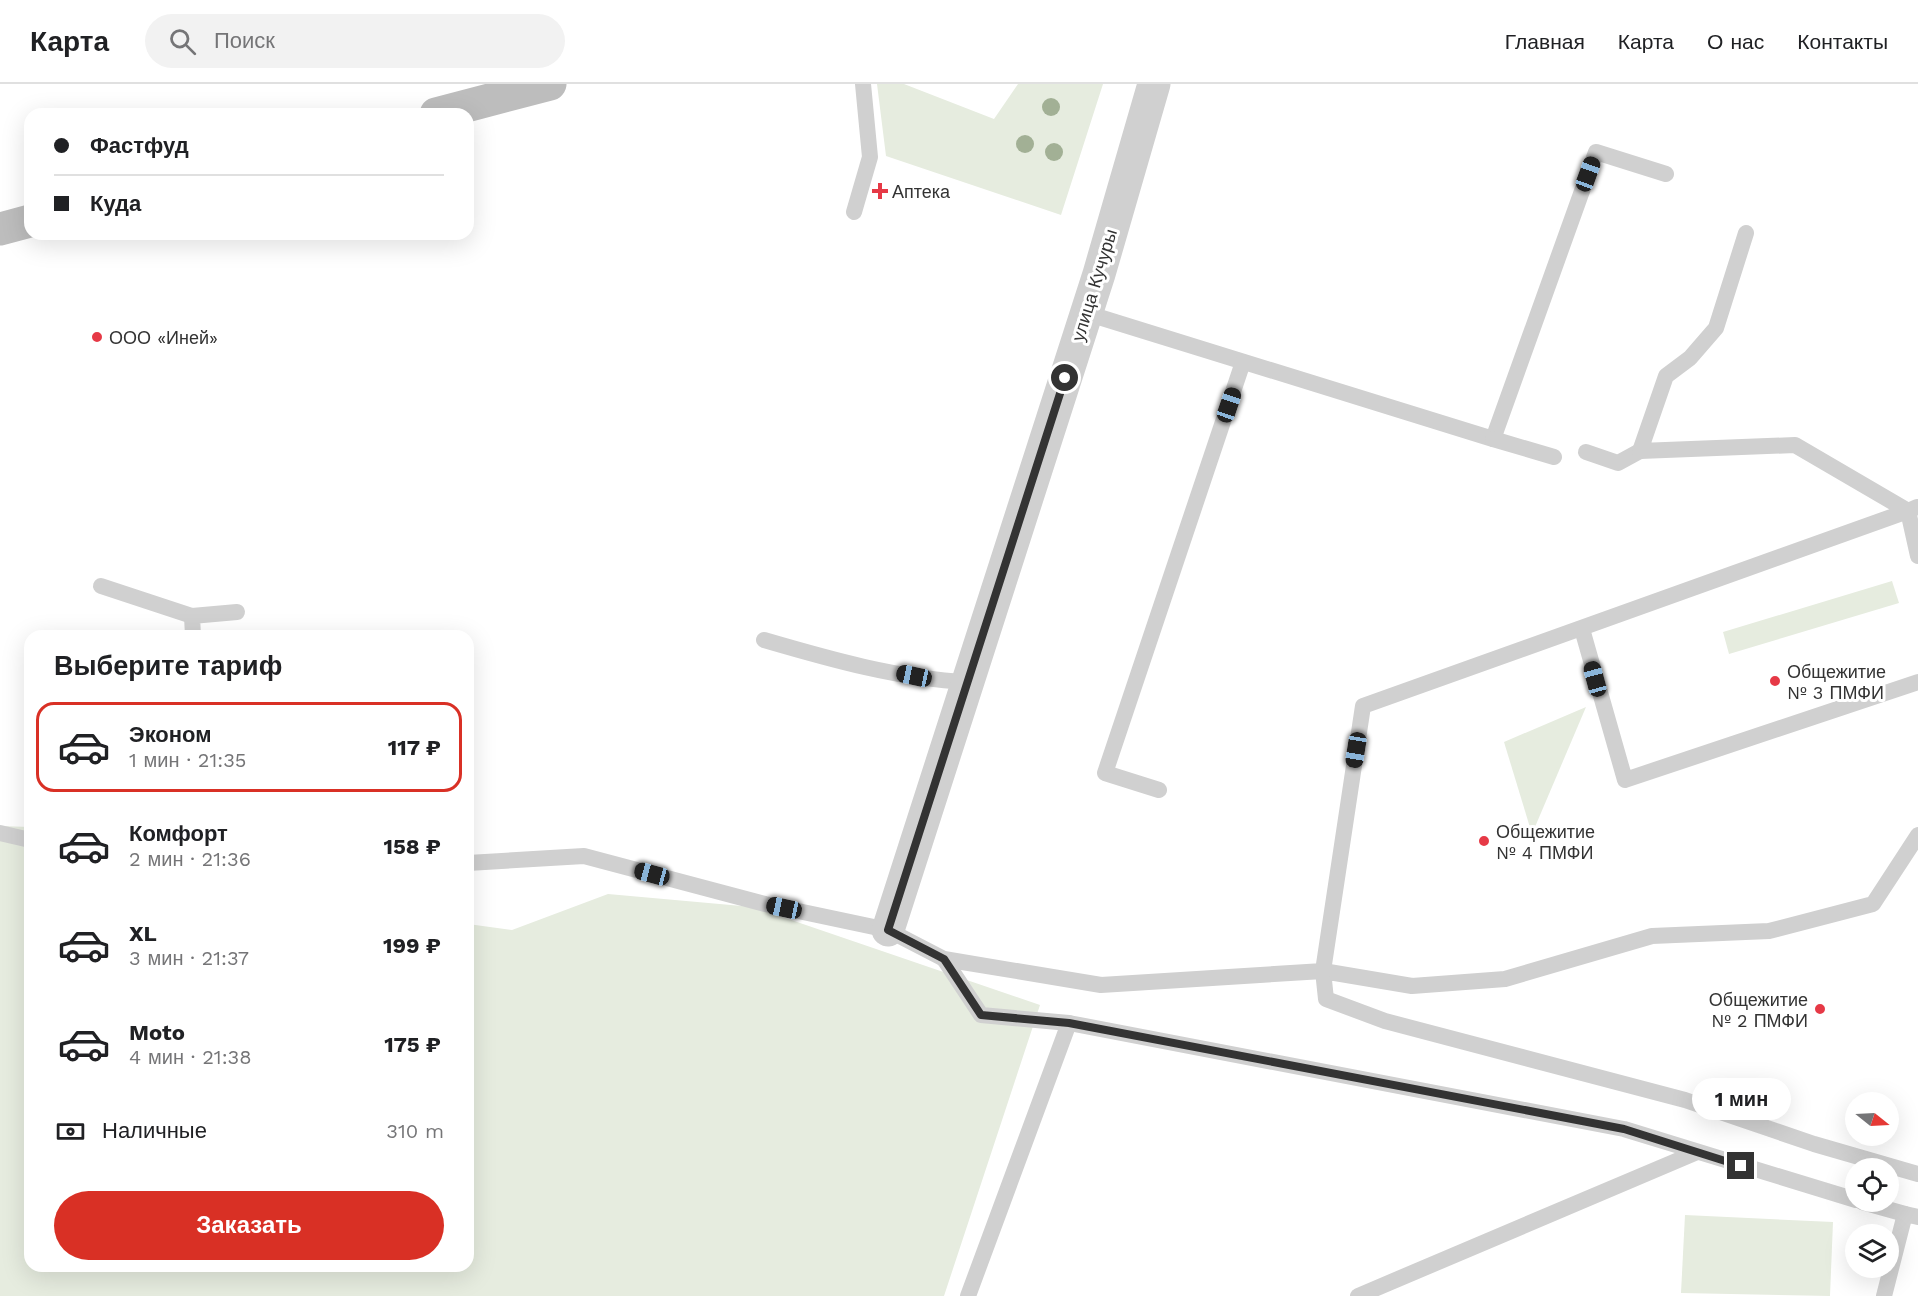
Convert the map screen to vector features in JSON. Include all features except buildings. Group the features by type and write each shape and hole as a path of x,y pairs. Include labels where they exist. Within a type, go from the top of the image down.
{"street":[{"path":"459,108 550,84"},
{"name":"улица Кучуры","path":"888,930 1086,314 1155,84"},
{"path":"0,229 24,223"}],"lane":[{"path":"854,212 870,157 863,84"},
{"path":"1493,439 1596,152 1666,174"},
{"path":"1640,452 1666,376 1690,358 1716,328 1746,232"},
{"path":"1086,314 1554,457"},
{"path":"1159,790 1105,772 1243,362"},
{"path":"1586,452 1618,463 1640,452 1795,445 1913,509"},
{"path":"1913,509 1918,555"},
{"path":"1913,509 1363,706 1323,971 1326,999 1385,1022 1685,1100 1814,1144 1918,1174"},
{"path":"101,586 192,616 237,612"},
{"path":"192,616 193,630"},
{"path":"1582,629 1625,780 1918,682"},
{"path":"764,640 810,654 935,681 968,682"},
{"path":"0,833 24,839"},
{"path":"474,863 585,856 765,904 888,930 944,959 1101,985 1323,971 1412,986 1505,979 1652,936 1769,931 1873,904 1918,835"},
{"path":"944,959 981,1015 1069,1023 1624,1129 1695,1153 1845,1197"},
{"path":"968,1296 1069,1023"},
{"path":"1358,1296 1695,1153"},
{"path":"1884,1296 1911,1216"}],"shaded area":[{"path":"877,84 904,84 994,119 1018,84 1103,84 1061,215 886,156"},
{"path":"1892,581 1899,603 1729,654 1723,632"},
{"path":"1586,707 1532,834 1504,742"},
{"path":"0,826 24,827 24,1272 474,1272 474,925 512,930 608,894 753,907 1040,1005 944,1296 0,1296"},
{"path":"1685,1215 1833,1222 1830,1296 1681,1293"}],"place":[{"name":"Аптека","path":"880,191"},
{"name":"ООО «Иней»","path":"97,337"},
{"name":"Общежитие № 3 ПМФИ","path":"1775,681"},
{"name":"Общежитие № 4 ПМФИ","path":"1484,841"},
{"name":"Общежитие № 2 ПМФИ","path":"1820,1009"}],"route":[{"path":"1065,378 888,930 944,959 981,1015 1069,1023 1624,1129 1741,1166"}]}
